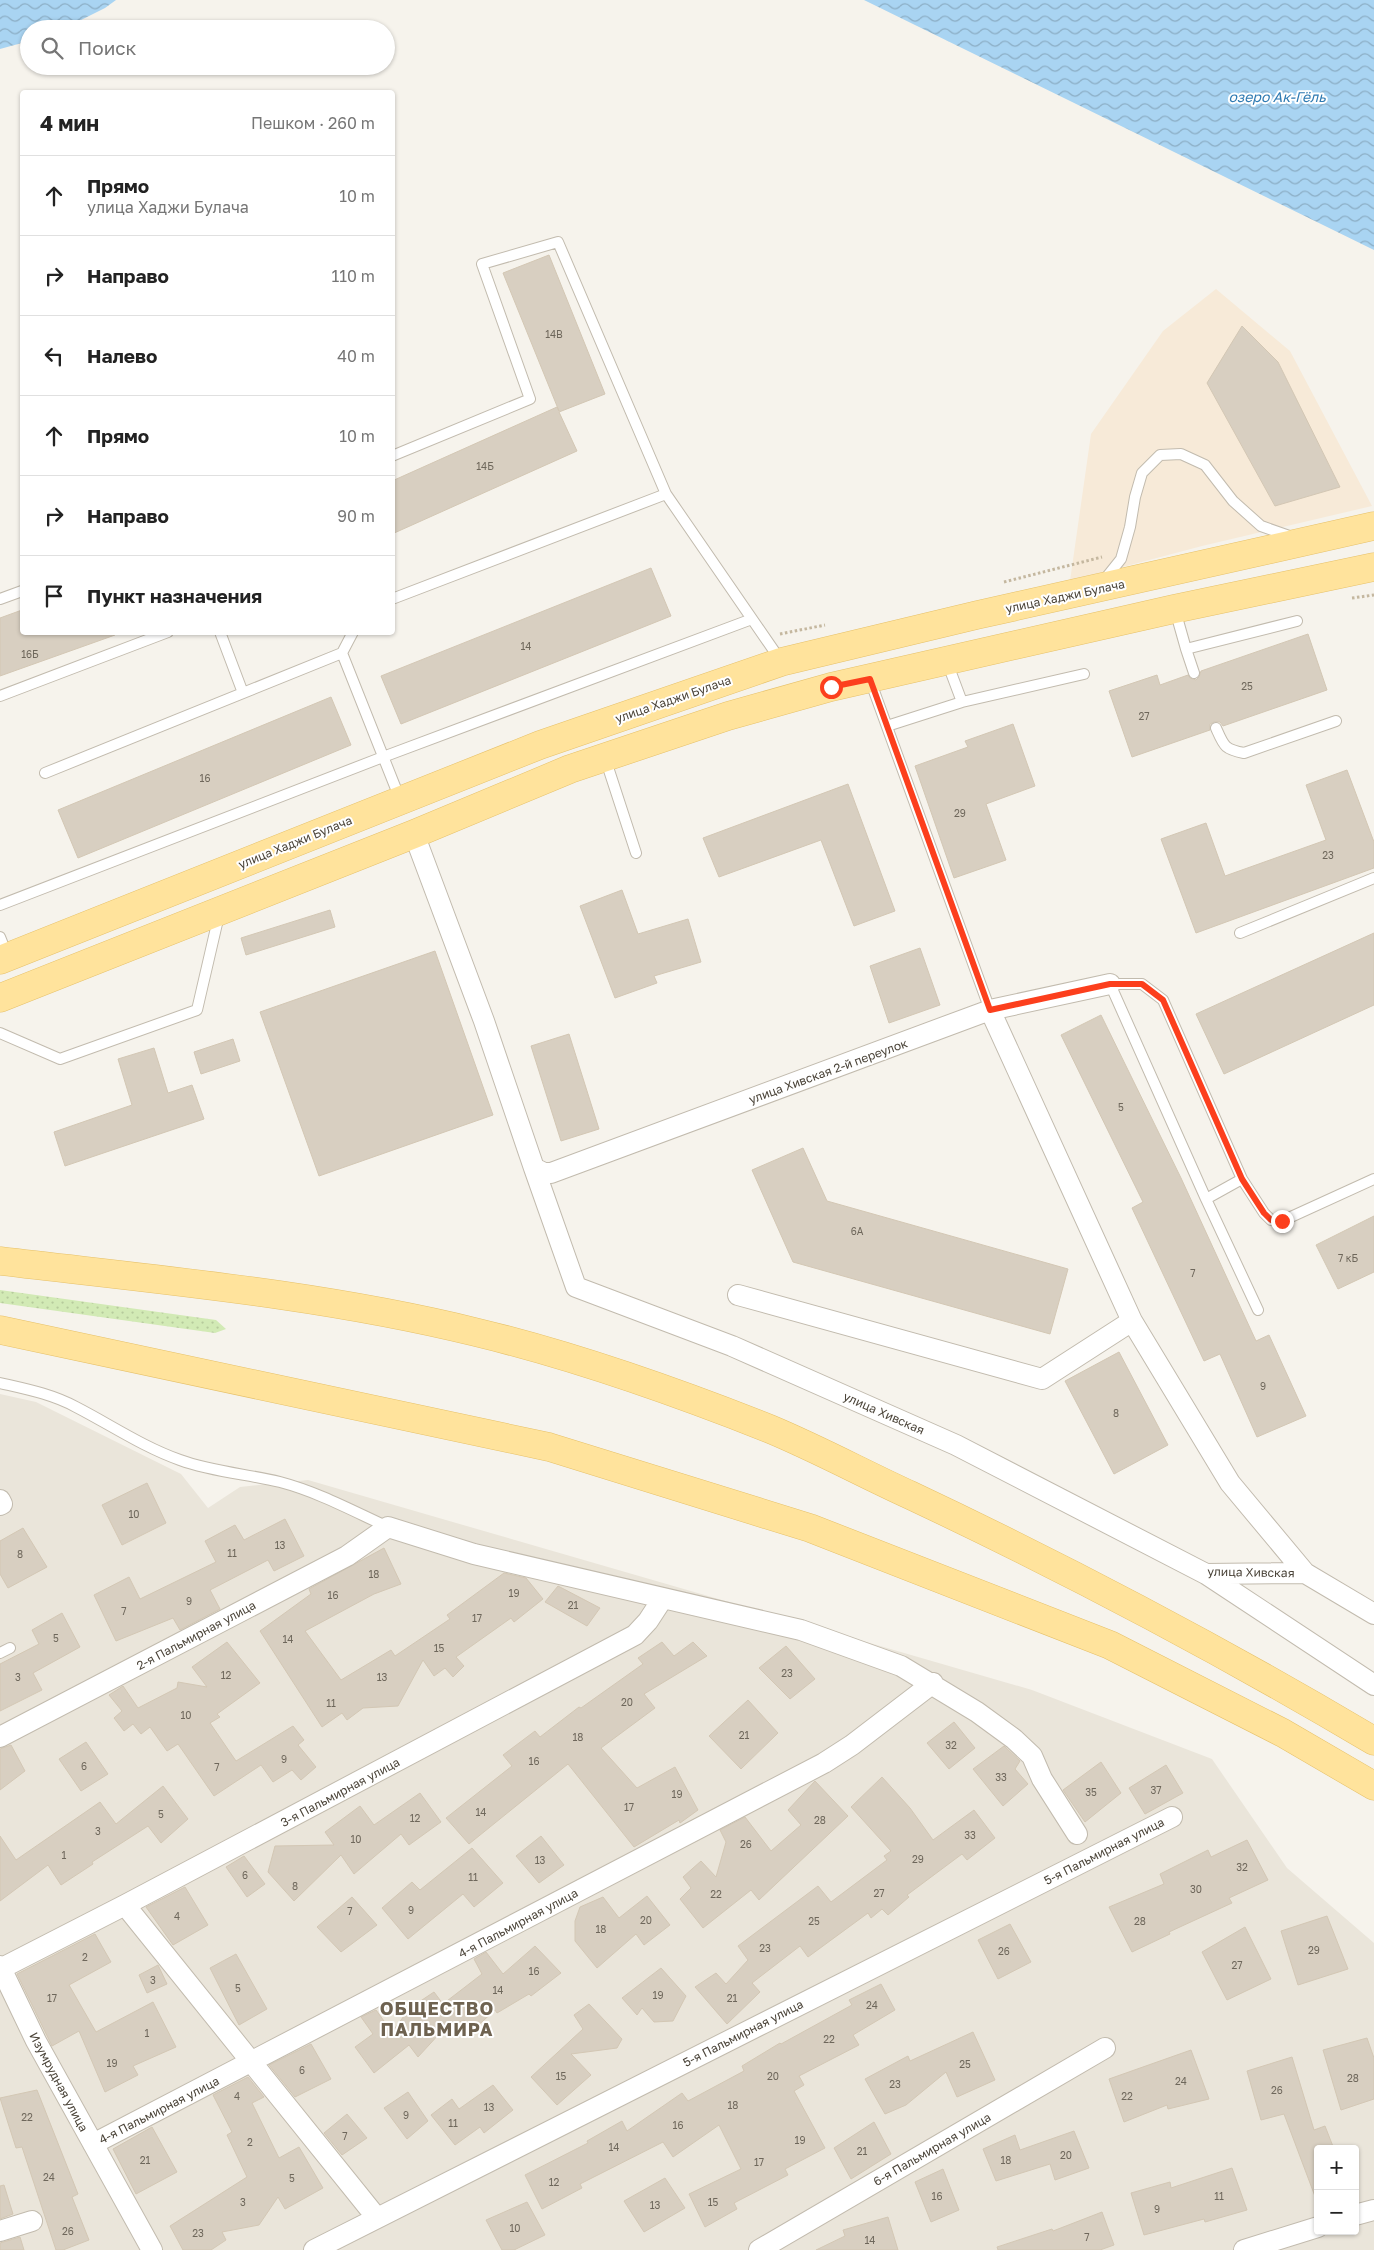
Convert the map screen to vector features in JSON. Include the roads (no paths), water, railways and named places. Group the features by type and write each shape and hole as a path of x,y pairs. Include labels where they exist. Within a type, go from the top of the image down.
{"main road":[{"name":"улица Хаджи Булача","path":"3,951 540,746 781,662 976,615 1374,526"},
{"path":"0,998 220,909 414,834 570,769 728,716 831,687 1374,567"},
{"path":"400,800 414,834"},
{"path":"0,1261 292,1297 385,1312 476,1332 581,1361 772,1430 982,1529 1090,1584 1282,1687 1374,1741"},
{"path":"0,1330 549,1447 810,1528 1110,1645 1283,1733 1374,1786"}],"street":[{"name":"улица Хивская","path":"414,834 542,1171 576,1287 732,1346 956,1445 1206,1574 1305,1573"},
{"name":"улица Хивская 2-й переулок","path":"542,1171 990,1010 1110,984"},
{"path":"990,1010 1132,1321 1230,1484 1305,1573 1374,1614"},
{"path":"738,1295 1042,1379 1132,1321"},
{"path":"388,1527 474,1554 802,1630 901,1666 985,1717 1014,1739 1032,1756 1042,1779 1077,1834"},
{"name":"2-я Пальмирная улица","path":"0,1737 348,1556 388,1527"},
{"path":"1206,1574 1374,1686"},
{"name":"3-я Пальмирная улица","path":"1,1967 125,1905 635,1635 648,1621 663,1598"},
{"name":"4-я Пальмирная улица","path":"93,2144 824,1763 852,1745 932,1684"},
{"name":"5-я Пальмирная улица","path":"314,2250 1172,1817"},
{"path":"125,1905 253,2061 377,2218"},
{"name":"Изумрудная улица","path":"1,1967 36,2041 152,2250"},
{"name":"6-я Пальмирная улица","path":"759,2250 1105,2048"},
{"path":"1359,2215 1374,2210"},
{"path":"0,2231 32,2221"},
{"path":"1244,2250 1314,2228"}],"lane":[{"path":"395,455 530,399 482,264 558,242 666,494 781,662"},
{"path":"1090,591 1108,577 1121,559 1142,473 1160,456 1181,454 1205,465 1233,500 1261,526 1302,541"},
{"path":"395,598 666,494"},
{"path":"0,599 20,592"},
{"path":"1174,610 1194,673"},
{"path":"0,905 383,757 752,619"},
{"path":"1186,649 1297,621"},
{"path":"0,696 160,635"},
{"path":"221,635 243,693"},
{"path":"45,773 342,653 351,635"},
{"path":"342,653 400,800"},
{"path":"947,661 962,702"},
{"path":"887,726 962,702 1084,674"},
{"path":"870,679 990,1010"},
{"path":"1216,728 1223,745 1229,750 1244,753 1336,721"},
{"path":"605,758 636,853"},
{"path":"1240,933 1374,878"},
{"path":"0,1033 60,1058 197,1010 220,909"},
{"path":"1258,1310 1110,984 1142,984 1163,1000 1242,1179 1264,1213 1271,1220 1282,1221 1374,1179"},
{"path":"1206,1198 1242,1179"},
{"path":"0,1383 34,1391 74,1406 130,1439 180,1460 216,1470 280,1482 329,1499 388,1527"}],"water":[{"path":"0,0 116,0 81,20 20,20 20,43 0,49"},
{"name":"озеро Ак-Гёль","path":"864,0 1374,0 1374,250"}],"district":[{"name":"ОБЩЕСТВО ПАЛЬМИРА","path":"437,2018"}]}
